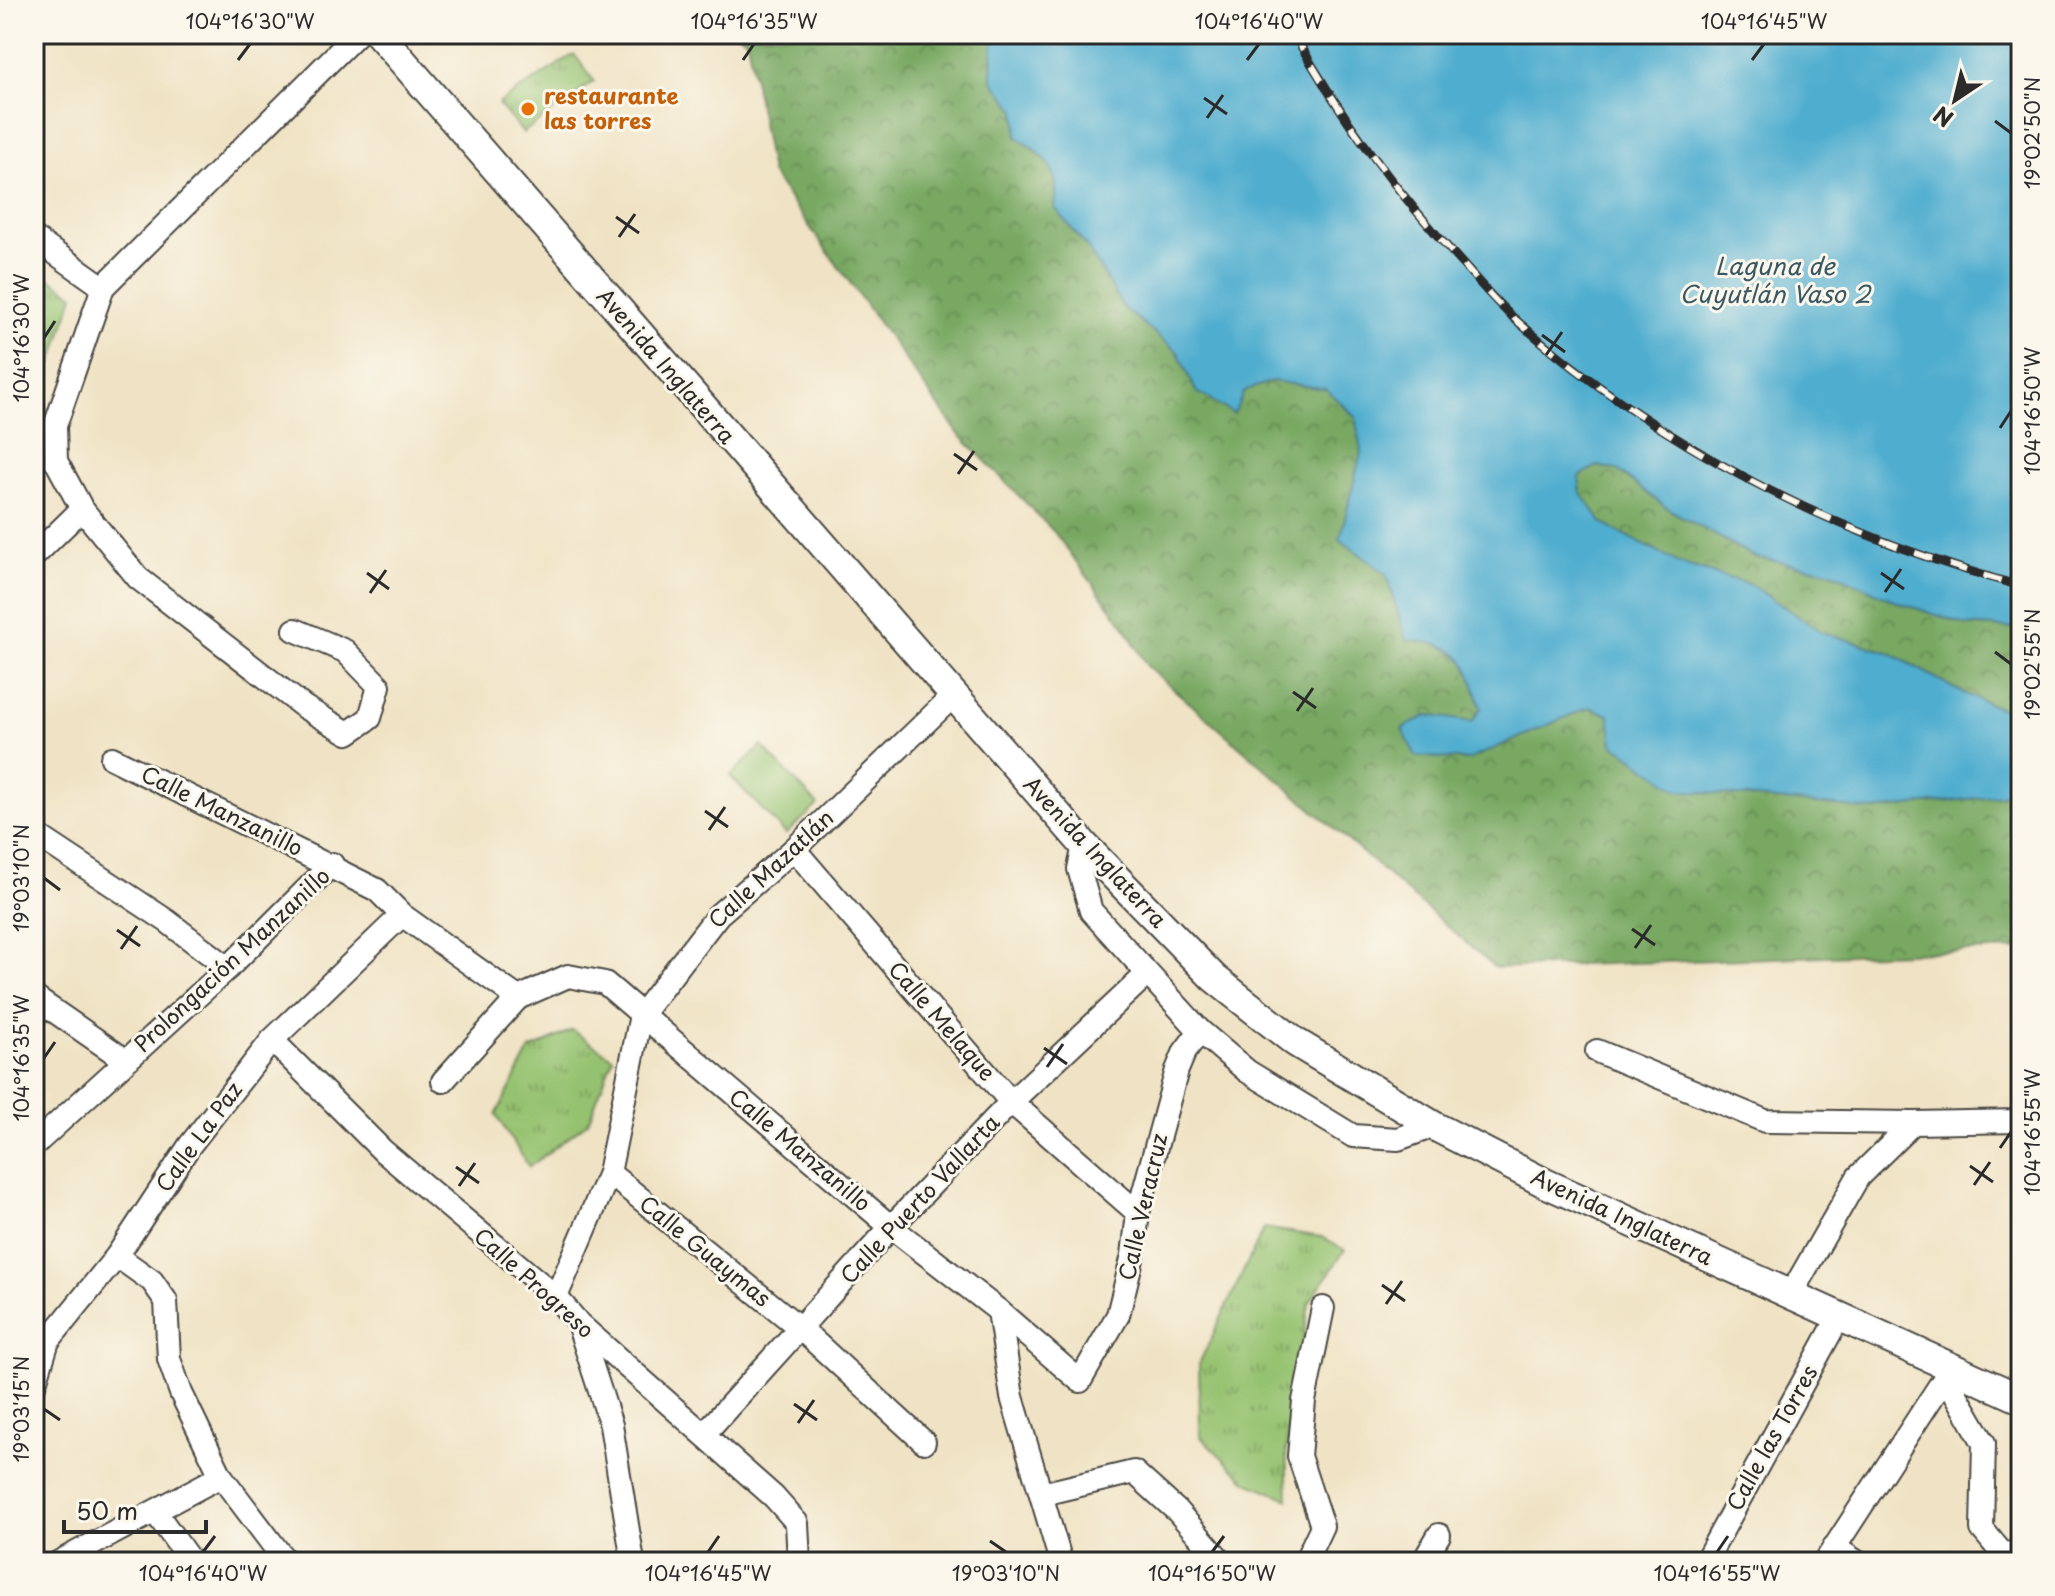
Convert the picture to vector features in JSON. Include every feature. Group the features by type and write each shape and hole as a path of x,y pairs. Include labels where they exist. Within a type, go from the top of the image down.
{"main road":[{"name":"Avenida Inglaterra","path":"379,34 1084,845 1214,978 1295,1042 1434,1126 1545,1183 1840,1315 1950,1371 2021,1399"}],"street":[{"path":"295,630 345,651 379,686 370,718 348,733 304,707 138,578 82,509 56,461 55,426 103,287 357,34"},
{"path":"34,238 103,287"},
{"path":"34,556 82,509"},
{"name":"Calle Mazatlán","path":"556,1297 609,1173 641,1015 718,915 794,849 954,695"},
{"name":"Calle Manzanillo","path":"112,758 332,864"},
{"path":"34,833 167,921 228,968"},
{"path":"1084,845 1079,869 1091,911 1200,1031 1247,1071 1353,1136 1398,1139 1434,1126"},
{"name":"Calle Melaque","path":"794,849 1011,1102 1138,1213"},
{"name":"Prolongación Manzanillo","path":"34,1145 228,968 332,864 377,890 402,915 518,998"},
{"name":"Calle La Paz","path":"34,1386 41,1336 117,1256 190,1145 272,1040 402,915"},
{"name":"Calle Puerto Vallarta","path":"704,1434 891,1227 1011,1102 1146,975"},
{"path":"443,1081 518,998 568,976 605,983 641,1015"},
{"path":"34,997 125,1060"},
{"name":"Calle Manzanillo","path":"641,1015 891,1227 999,1311 1080,1381"},
{"name":"Calle Veracruz","path":"1080,1381 1118,1315 1133,1255 1138,1213 1177,1070 1185,1051 1200,1031"},
{"name":"Calle Progreso","path":"272,1040 383,1151 556,1297 579,1324 704,1434 797,1523 799,1562"},
{"path":"1597,1051 1765,1121 2021,1121"},
{"path":"1791,1294 1858,1177 1913,1123"},
{"name":"Calle Guaymas","path":"609,1173 801,1329 924,1442"},
{"path":"117,1256 152,1281 166,1301 169,1359 181,1393 221,1476 286,1562"},
{"path":"1305,1562 1322,1526 1299,1456 1304,1401 1323,1308"},
{"path":"999,1311 1012,1397 1061,1562"},
{"name":"Calle las Torres","path":"1707,1561 1840,1315"},
{"path":"579,1324 611,1425 633,1562"},
{"path":"1857,1562 1829,1555 1950,1371"},
{"path":"1950,1371 1984,1443 1982,1529 2001,1552 2021,1556"},
{"path":"1042,1494 1134,1472 1177,1511 1222,1562"},
{"path":"59,1562 221,1476"},
{"path":"156,1513 191,1562"},
{"path":"1423,1562 1439,1535"}],"green space":[{"path":"739,34 993,34 992,80 1016,110 1017,137 1044,159 1054,174 1055,208 1089,250 1123,307 1178,352 1196,391 1244,391 1272,381 1326,389 1356,418 1361,453 1340,539 1386,574 1397,605 1467,663 1481,708 1472,722 1428,715 1403,729 1416,756 1468,760 1589,707 1874,810 2002,795 2021,787 2021,949 1495,968 1147,666 1125,627 1054,532 958,433 771,173 747,40"},
{"path":"574,54 594,81 523,133 498,104"},
{"path":"34,268 74,295 34,419"},
{"path":"1597,466 1617,470 1668,509 1755,557 1830,571 1895,601 1966,625 2021,629 2021,717 1963,693 1890,653 1822,632 1751,585 1679,563 1603,524 1581,493 1579,477"},
{"path":"762,746 818,805 786,834 730,776"},
{"path":"572,1030 613,1058 588,1122 529,1167 496,1115 530,1050"},
{"path":"1264,1228 1322,1237 1345,1250 1309,1303 1286,1450 1288,1499 1247,1482 1200,1436 1199,1364"}],"water":[{"name":"Laguna de Cuyutlán Vaso 2","path":"993,34 2021,34 2021,629 1966,625 1895,601 1830,571 1755,557 1668,509 1617,470 1597,466 1579,477 1581,493 1603,524 1679,563 1751,585 1822,632 1890,653 1963,693 2021,717 2021,787 2002,795 1874,810 1678,790 1613,744 1609,715 1589,707 1468,760 1416,756 1402,729 1428,715 1472,722 1481,708 1471,676 1459,656 1440,645 1406,640 1386,574 1340,539 1361,453 1356,417 1326,389 1272,381 1244,391 1234,414 1196,391 1178,352 1123,307 1089,250 1055,208 1054,174 1037,151 1017,137 1016,110 992,80"}],"railway":[{"path":"1294,34 1351,125 1414,208 1502,307 1571,366 1690,447 1818,514 1952,566 2021,586"}],"place":[{"name":"restaurante las torres","path":"528,109"}]}
